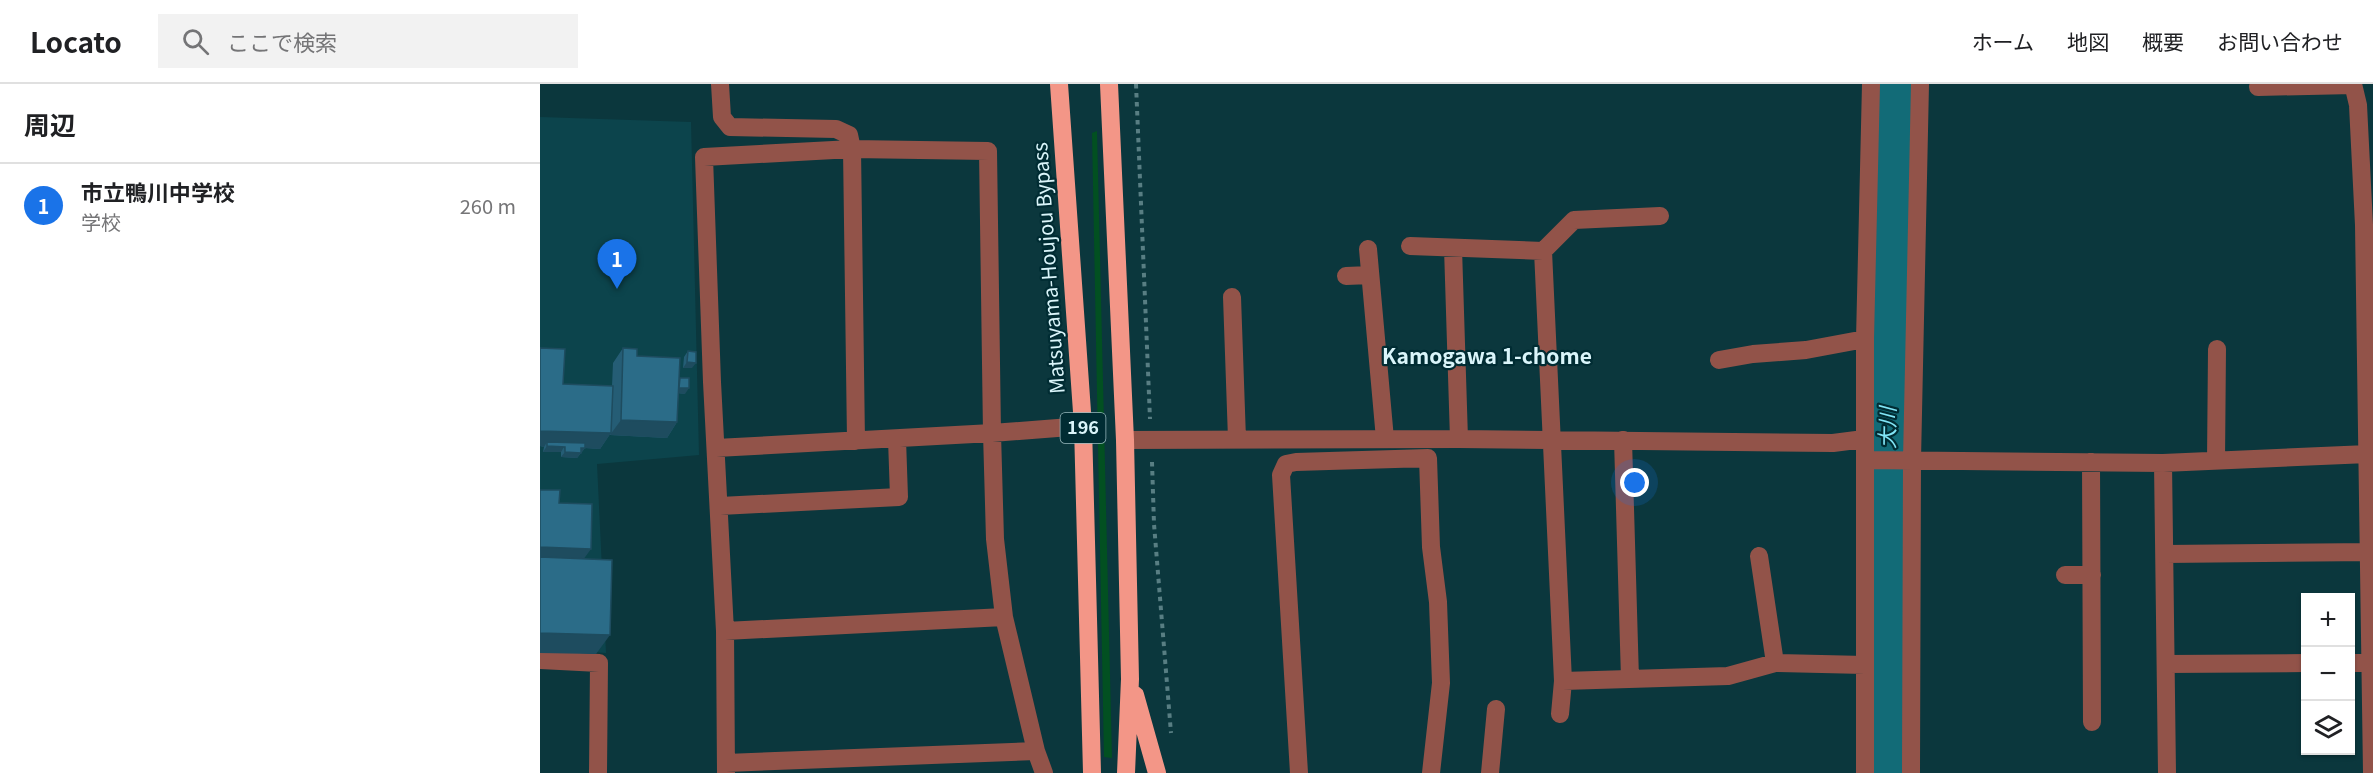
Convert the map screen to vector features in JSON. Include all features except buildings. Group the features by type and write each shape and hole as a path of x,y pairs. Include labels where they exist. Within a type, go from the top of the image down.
{"highway":[{"name":"Matsuyama-Houjou Bypass","path":"1059,84 1083,426 1092,773"},
{"name":"196","path":"1109,84 1125,440 1130,679 1126,773"},
{"name":"196","path":"1130,679 1157,773"}],"street":[{"path":"720,84 722,117 730,127 836,129 849,135 852,149 856,441"},
{"path":"1865,773 1870,460 1864,439 1871,84"},
{"path":"1911,773 1907,460 1920,84"},
{"path":"2258,87 2353,84 2358,105 2369,224 2372,773"},
{"path":"1036,752 726,768 725,631 704,157 852,149 988,151 995,539 1004,617 1036,752 1044,773"},
{"path":"1410,246 1543,251 1574,220 1660,216"},
{"path":"1453,248 1459,439"},
{"path":"1368,249 1385,439"},
{"path":"1543,251 1563,681 1560,714"},
{"path":"1346,276 1370,274"},
{"path":"1232,297 1237,439"},
{"path":"1719,360 1753,354 1806,350 1865,339"},
{"path":"2216,461 2217,349"},
{"path":"716,448 897,439 1083,426"},
{"path":"720,506 899,498 897,439"},
{"path":"1125,440 1553,439 1833,442 1864,439"},
{"path":"1623,440 1630,679"},
{"path":"1870,460 2163,463 2216,461 2369,447"},
{"path":"1299,773 1281,475 1286,464 1296,462 1428,458 1431,547 1438,602 1441,683 1431,773"},
{"path":"2091,462 2092,722"},
{"path":"2163,463 2167,773"},
{"path":"2164,554 2371,552"},
{"path":"1759,556 1775,663"},
{"path":"2066,575 2092,575"},
{"path":"725,631 1004,617"},
{"path":"540,660 599,663 598,773"},
{"path":"1563,681 1728,676 1775,663 1865,666"},
{"path":"2166,664 2301,663"},
{"path":"2355,663 2372,663"},
{"path":"1490,773 1496,709"}],"shaded area":[{"path":"540,117 691,122 699,455 597,464 606,653 540,648"}],"green space":[{"path":"1097,131 1112,758 1104,757 1092,133"}],"waterway":[{"name":"大川","path":"1890,773 1887,503 1892,84"}],"place":[{"name":"市立鴨川中学校","path":"617,289"}],"district":[{"name":"Kamogawa 1-chome","path":"1487,357"}]}
